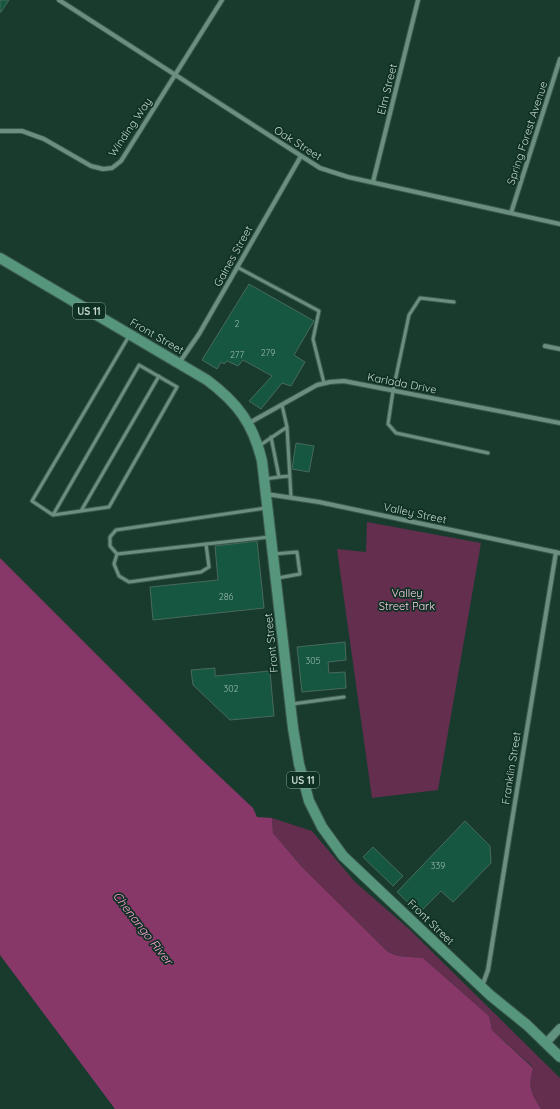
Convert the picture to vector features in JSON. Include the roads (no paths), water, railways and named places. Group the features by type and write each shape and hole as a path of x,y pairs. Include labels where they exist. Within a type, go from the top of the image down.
{"main road":[{"name":"Front Street","path":"0,258 179,363 219,389 236,406 248,423 258,446 264,479 290,705 299,764 309,801 322,827 343,856 480,986 560,1057"}],"street":[{"name":"Oak Street","path":"59,0 320,168 348,177 560,224"},
{"name":"Winding Way","path":"0,131 22,131 44,139 91,166 103,169 112,168 121,161 222,0"},
{"name":"Elm Street","path":"373,182 418,0"},
{"name":"Spring Forest Avenue","path":"511,213 560,59"},
{"name":"Gaines Street","path":"179,363 199,334 301,156"},
{"path":"545,346 560,349"},
{"name":"Karlada Drive","path":"248,423 318,385 344,381 560,423"},
{"name":"Valley Street","path":"266,494 320,502 558,553"},
{"name":"Franklin Street","path":"480,986 484,981 488,970 558,553"},
{"path":"546,1043 560,1028"}],"lane":[{"path":"237,267 319,311 313,339 324,383"},
{"path":"454,302 420,298 409,315 393,391 388,424 396,433 488,453"},
{"path":"53,514 139,365 177,387 109,507 53,514 32,501 130,334"},
{"path":"80,511 159,376"},
{"path":"282,405 287,427 291,498"},
{"path":"258,446 287,427"},
{"path":"271,437 279,477"},
{"path":"264,479 290,476"},
{"path":"117,554 110,546 110,537 116,530 268,508"},
{"path":"117,554 271,537"},
{"path":"117,554 114,564 119,576 130,582 201,572 209,567 206,544"},
{"path":"273,554 297,552 300,574 276,578"},
{"path":"290,705 344,697"}],"water":[{"name":"Chenango River","path":"0,558 201,759 253,808 257,817 272,818 273,833 302,867 388,952 398,956 423,958 489,1016 492,1030 533,1068 530,1085 534,1098 541,1109 115,1109 0,955"}],"park label":[{"name":"Valley Street Park","path":"407,599"}]}
